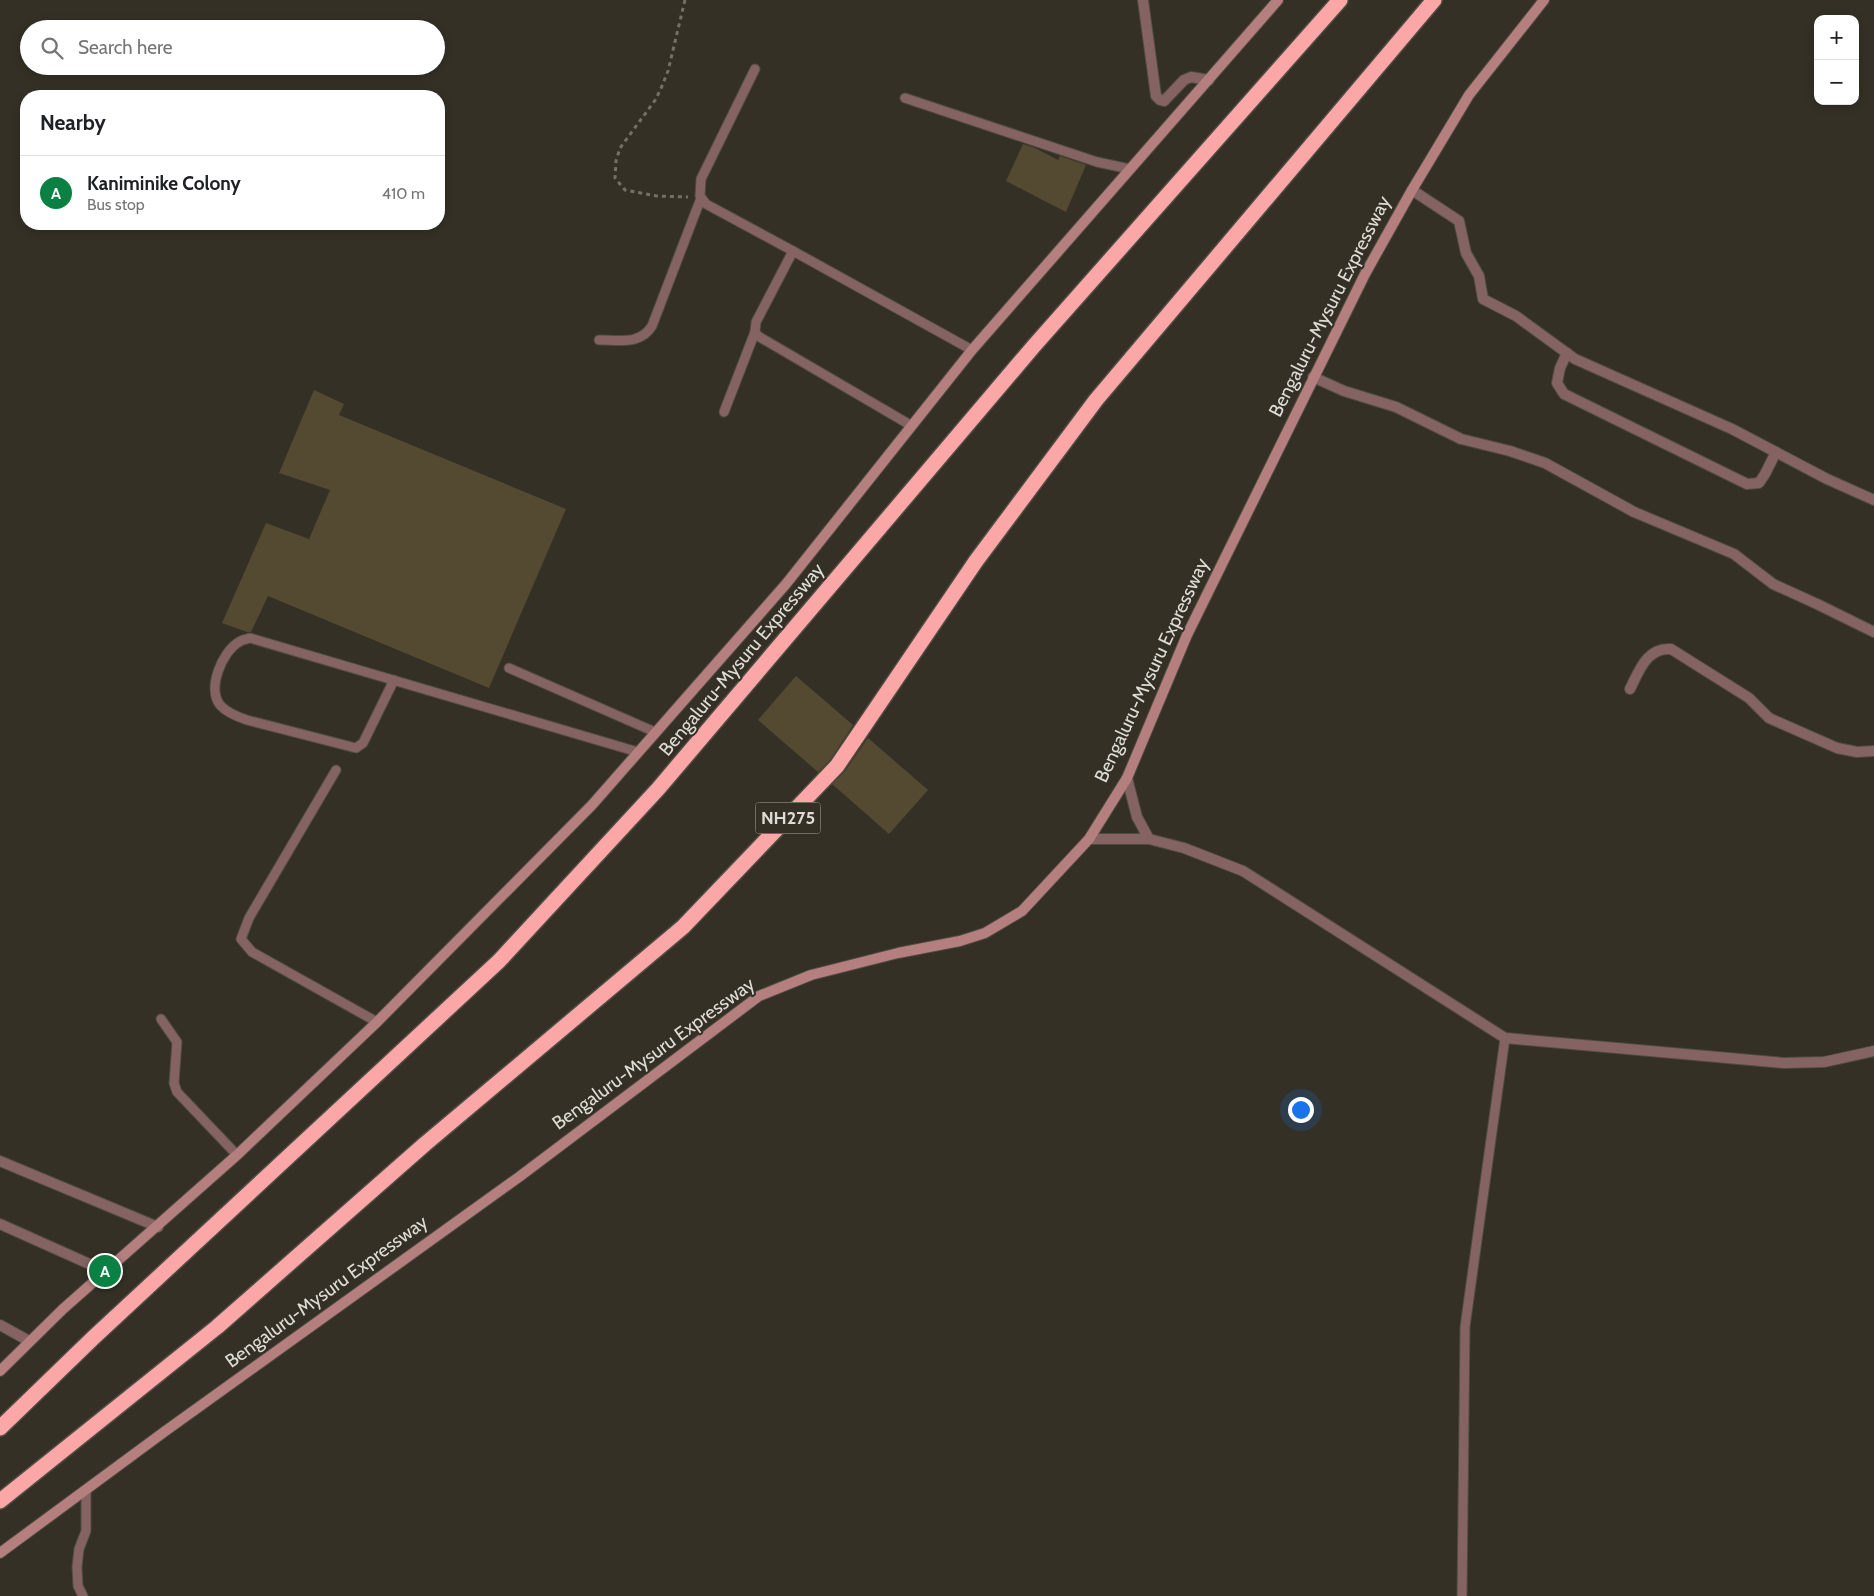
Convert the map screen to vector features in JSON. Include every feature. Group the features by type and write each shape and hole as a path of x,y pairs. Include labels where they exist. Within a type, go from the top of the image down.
{"highway":[{"name":"Bengaluru-Mysuru Expressway","path":"0,1428 93,1338 498,961 658,789 1033,347 1340,0"},
{"name":"Bengaluru-Mysuru Expressway","path":"0,1501 217,1327 425,1144 682,927 837,766 976,561 1096,400 1434,0"}],"street":[{"path":"1144,0 1156,96 1160,100 1164,100 1184,80 1191,77 1208,80"},
{"name":"Bengaluru-Mysuru Expressway","path":"0,1371 29,1341 105,1271 158,1227 237,1155 377,1022 592,805 786,584 972,350 1278,0"},
{"name":"Bengaluru-Mysuru Expressway","path":"0,1553 172,1426 519,1177 759,996 811,976 898,953 960,941 985,933 1022,911 1088,839 1127,778 1187,635 1365,274 1412,190 1469,95 1544,0"},
{"path":"1412,190 1459,220 1466,252 1479,276 1483,300 1516,316 1575,359 1732,429 1874,500"},
{"path":"1567,353 1560,368 1557,383 1564,394 1747,484 1759,483 1776,452"},
{"path":"1313,377 1344,391 1396,407 1461,439 1510,451 1545,463 1634,512 1734,554 1773,584 1874,632"},
{"path":"1630,689 1642,664 1654,653 1663,649 1671,649 1749,698 1770,718 1837,748 1857,752 1874,751"},
{"path":"1127,778 1136,817 1149,838"},
{"path":"1088,839 1149,838 1184,848 1243,872 1505,1038 1784,1063 1824,1062 1874,1051"},
{"path":"0,1161 158,1227"},
{"path":"0,1224 105,1271"},
{"path":"0,1325 29,1341"}],"lane":[{"path":"599,340 637,339 647,334 652,326 701,198 701,179 755,69"},
{"path":"905,98 1096,162 1130,169"},
{"path":"701,198 706,204 793,250 972,350"},
{"path":"724,412 756,332 756,322 793,250"},
{"path":"756,332 758,336 912,426"},
{"path":"394,680 363,743 356,748 232,715 220,705 215,695 215,679 228,653 239,642 250,638 394,680 638,752"},
{"path":"509,668 655,732"},
{"path":"336,770 249,918 241,939 252,952 377,1022"},
{"path":"161,1019 177,1042 174,1083 177,1092 237,1155"},
{"path":"1462,1596 1466,1327 1505,1038"},
{"path":"83,1596 78,1586 76,1567 79,1549 86,1531 86,1491"}],"path":[{"path":"685,0 662,86 656,99 620,148 616,161 615,178 625,190 657,196 701,198"}],"building":[{"path":"1023,144 1058,160 1060,156 1086,165 1066,212 1006,181"},
{"path":"314,390 344,404 339,415 566,509 489,688 268,596 251,632 222,623 266,523 309,539 330,490 279,473"},
{"path":"796,676 853,725 830,760 818,772 758,720"},
{"path":"868,738 928,790 889,834 832,784 845,771"}],"place":[{"name":"Kaniminike Colony","path":"105,1271"}]}
